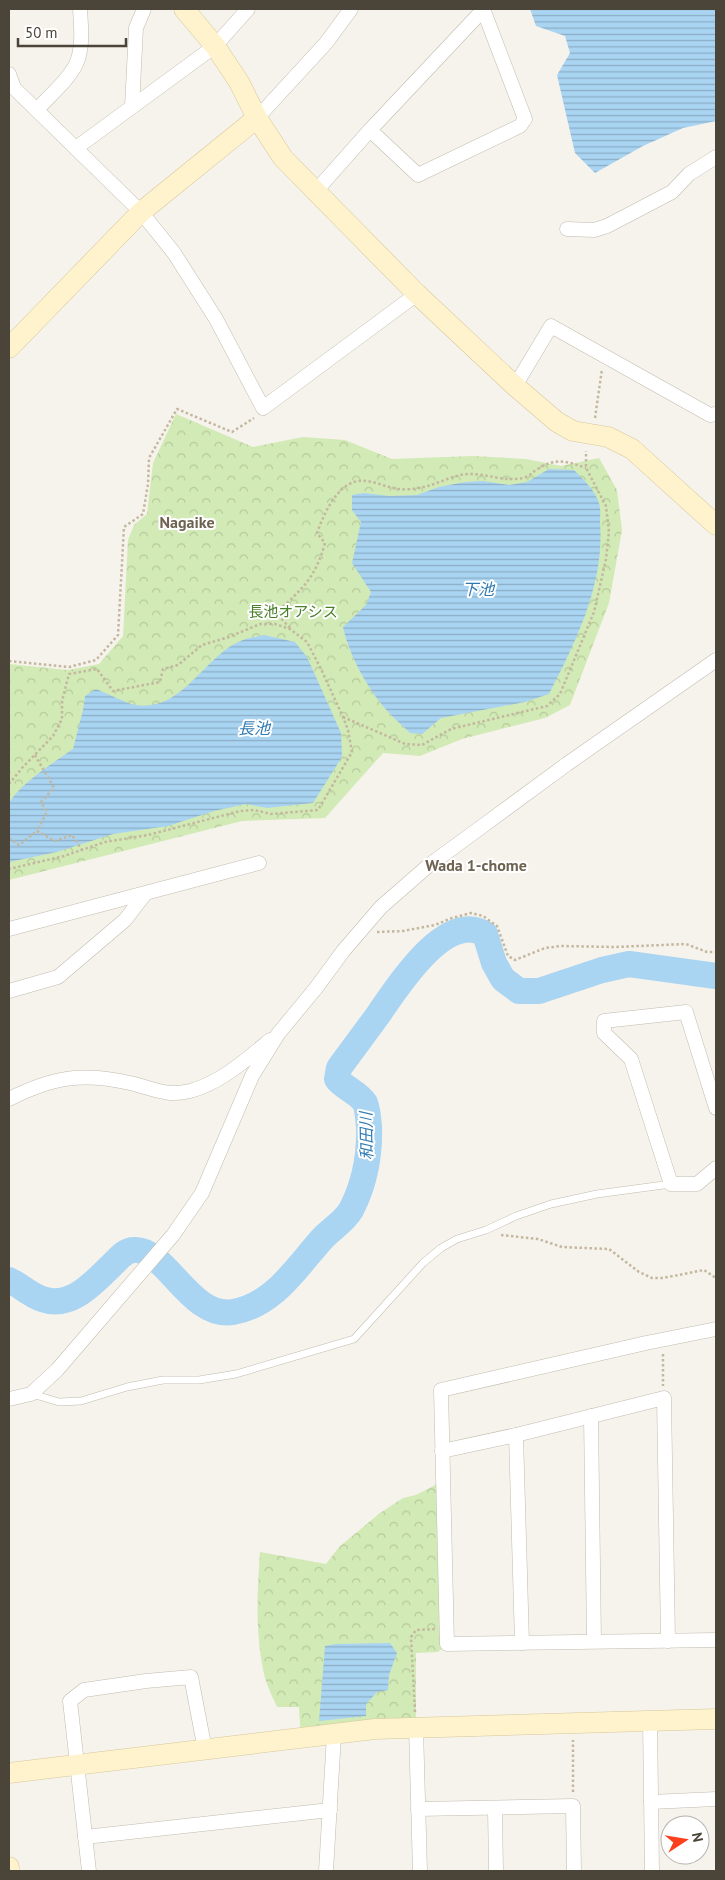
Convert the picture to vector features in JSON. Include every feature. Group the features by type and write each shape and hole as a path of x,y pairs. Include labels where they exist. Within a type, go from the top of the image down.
{"street":[{"path":"37,110 71,71 78,60 81,45 80,9"},
{"path":"132,107 136,28 144,9"},
{"path":"184,9 216,46 239,82 257,118 283,158 417,294 515,386 557,422 573,431 608,437 632,449 716,525"},
{"path":"76,148 216,46 248,9"},
{"path":"9,348 141,212 257,118 326,43 351,9"},
{"path":"315,192 370,130 483,9 524,119 520,126 418,175 370,130"},
{"path":"9,74 14,88 141,212 180,261 216,319 263,408 417,294"},
{"path":"567,229 594,230 607,226 672,192 689,174 716,157"},
{"path":"515,386 551,326 710,415 716,414"},
{"path":"9,1399 31,1394 57,1370 174,1235 202,1193 252,1076 278,1034 381,906 428,866 567,764 716,660"},
{"path":"9,929 259,863"},
{"path":"9,991 58,977 125,920 145,894"},
{"path":"716,1108 710,1072 686,1012 604,1021 604,1033 631,1059 671,1184 697,1184 716,1168"},
{"path":"9,1098 32,1087 66,1078 102,1078 131,1083 163,1093 189,1091 217,1080 278,1034"},
{"path":"716,1329 441,1390 447,1644 716,1640"},
{"path":"442,1451 516,1435 664,1398 668,1640"},
{"path":"591,1416 594,1641"},
{"path":"516,1435 522,1643"},
{"path":"89,1871 70,1701 84,1690 191,1677 205,1750"},
{"path":"9,1773 375,1729 716,1719"},
{"path":"650,1720 652,1871"},
{"path":"416,1728 420,1871"},
{"path":"326,1871 334,1735"},
{"path":"651,1802 716,1799"},
{"path":"418,1809 572,1806 574,1871"},
{"path":"495,1809 496,1871"},
{"path":"85,1837 330,1810"}],"lane":[{"path":"31,1394 59,1402 81,1401 127,1387 163,1380 199,1380 236,1374 354,1339 387,1301 429,1258 457,1239 486,1230 516,1216 551,1204 597,1194 671,1184"}],"path":[{"path":"343,717 405,744 422,745 452,729 547,706 560,694 594,612 601,588 606,559 609,532 606,506 586,468 604,356"},
{"path":"9,661 69,667 96,660 118,634 124,527 143,514 148,484 149,458 177,409 232,432 262,412 263,408"},
{"path":"9,869 64,856 105,842 148,836 240,811 254,810 271,814 318,810 352,752 343,717 307,642 290,629 276,613 306,585 319,564 325,543 317,533 324,512 343,489 355,482 373,482 399,489 419,488 470,474 506,479 526,478 554,460 568,461 586,468"},
{"path":"9,784 53,736 62,719 62,701 69,674 97,669 113,691 160,682 163,669 178,665 202,645 229,637 260,624 275,624 290,629"},
{"path":"9,838 19,846 36,831 46,812 41,802 54,788 35,755"},
{"path":"36,831 55,841 72,835 82,850"},
{"path":"361,929 377,932 403,931 435,925 471,913 483,916 497,926 508,956 515,960 545,948 561,946 615,947 686,944 707,952 716,952"},
{"path":"486,1230 499,1235 538,1239 562,1247 609,1249 639,1272 652,1278 663,1278 704,1270 716,1278"},
{"path":"663,1340 664,1398"},
{"path":"416,1728 411,1637 416,1630 447,1628"},
{"path":"572,1806 573,1723"}],"green space":[{"name":"長池オアシス","path":"176,414 253,447 303,437 345,440 392,459 473,456 526,459 561,466 599,458 617,490 622,530 609,603 570,705 545,718 462,739 420,756 383,753 325,818 242,821 9,880 9,664 68,670 99,664 123,636 128,540 134,525 147,514 153,463"},
{"path":"443,1481 447,1644 438,1652 416,1653 416,1728 301,1739 299,1707 277,1707 265,1678 258,1631 260,1552 326,1564 339,1547 380,1513 403,1498 416,1495"}],"water":[{"path":"530,9 716,9 716,121 683,128 643,146 595,173 575,153 557,75 570,53 565,36 536,26"},
{"name":"下池","path":"549,469 574,470 592,489 600,505 600,545 598,567 586,611 569,654 549,694 525,702 441,718 422,734 410,733 386,710 370,688 358,668 343,627 366,605 371,592 352,563 361,522 352,510 352,495 364,493 389,496 417,495 439,487 465,482 483,481 509,485 527,482"},
{"name":"長池","path":"264,635 295,642 307,657 341,733 342,757 313,803 267,808 246,804 214,811 168,826 113,834 57,852 9,862 9,803 29,781 73,749 85,696 96,689 136,705 152,705 179,693 225,650 238,642"},
{"path":"390,1643 397,1653 389,1675 388,1690 377,1692 366,1704 366,1716 319,1721 325,1646"}],"waterway":[{"name":"和田川","path":"9,1280 42,1299 63,1300 83,1291 123,1254 134,1250 146,1252 157,1260 191,1295 204,1305 218,1311 233,1312 261,1302 283,1284 322,1239 341,1222 351,1210 360,1190 369,1148 367,1109 362,1099 337,1079 339,1068 409,972 438,942 454,933 470,930 485,934 494,963 503,979 519,991 539,991 602,970 629,964 716,976"}],"district":[{"name":"Nagaike","path":"187,522"},
{"name":"Wada 1-chome","path":"476,865"}]}
